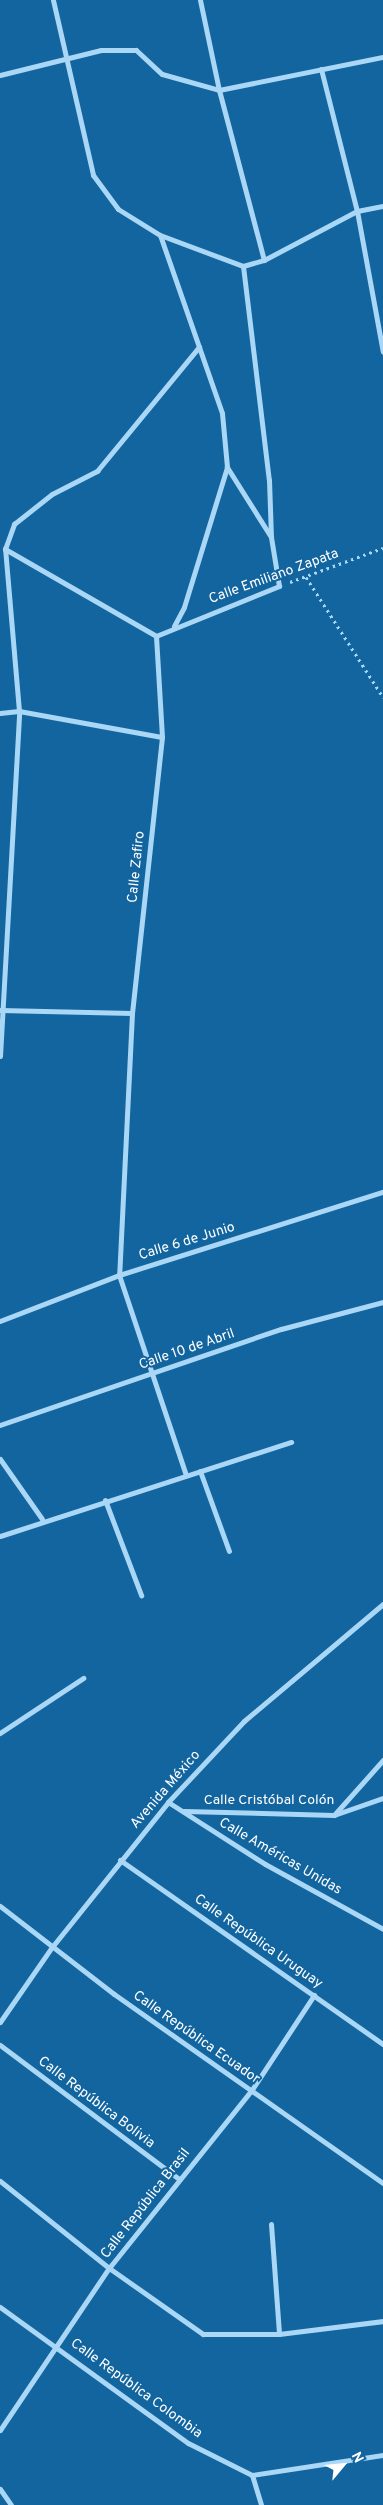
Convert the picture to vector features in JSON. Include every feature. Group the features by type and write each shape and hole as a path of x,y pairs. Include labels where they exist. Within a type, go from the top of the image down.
{"street":[{"path":"53,0 93,175 118,210 160,235 242,266 264,260 357,211 383,206"},
{"path":"200,0 219,90 264,260"},
{"path":"0,75 101,50 136,50 162,74 219,90 383,57"},
{"path":"321,68 357,211 383,352"},
{"path":"160,235 222,413 227,467 184,607 174,626"},
{"path":"242,266 269,480 271,538 279,586"},
{"path":"0,1056 19,711 2,573 5,549 14,524 52,494 97,471 199,347"},
{"path":"227,467 271,538"},
{"path":"5,549 156,636"},
{"name":"Calle Emiliano Zapata","path":"156,636 174,626 279,586"},
{"name":"Calle Zafiro","path":"119,1275 132,1013 162,737 156,636"},
{"path":"0,713 19,711 162,737"},
{"path":"2,1011 132,1013"},
{"name":"Calle 6 de Junio","path":"0,1321 119,1275 383,1192"},
{"path":"119,1275 154,1374 186,1475"},
{"name":"Calle 10 de Abril","path":"0,1425 154,1374 281,1329 383,1302"},
{"path":"0,1536 42,1519 291,1442"},
{"path":"0,1459 42,1519"},
{"path":"200,1471 229,1551"},
{"path":"105,1500 141,1595"},
{"name":"Avenida México","path":"0,2022 52,1947 168,1802 244,1720 383,1604"},
{"path":"0,1733 83,1678"},
{"path":"334,1815 383,1760"},
{"name":"Calle Cristóbal Colón","path":"182,1811 334,1815 383,1798"},
{"name":"Calle Américas Unidas","path":"168,1802 265,1864 380,1924 383,1929"},
{"name":"Calle República Uruguay","path":"120,1860 383,2044"},
{"name":"Calle República Ecuador","path":"0,1906 52,1947 251,2091 383,2183"},
{"name":"Calle República Brasil","path":"0,2430 109,2268 251,2091 314,1995"},
{"name":"Calle República Bolivia","path":"0,2045 179,2179"},
{"path":"0,2181 109,2268 203,2334 280,2334 383,2321"},
{"path":"271,2224 280,2334"},
{"name":"Calle República Colombia","path":"0,2306 188,2443 252,2475"},
{"path":"261,2505 252,2475 383,2455"},
{"path":"0,2489 11,2505"},
{"path":"0,2502 6,2498"}],"path":[{"name":"Calle Emiliano Zapata","path":"279,586 383,548"},
{"path":"306,577 383,697"}]}
